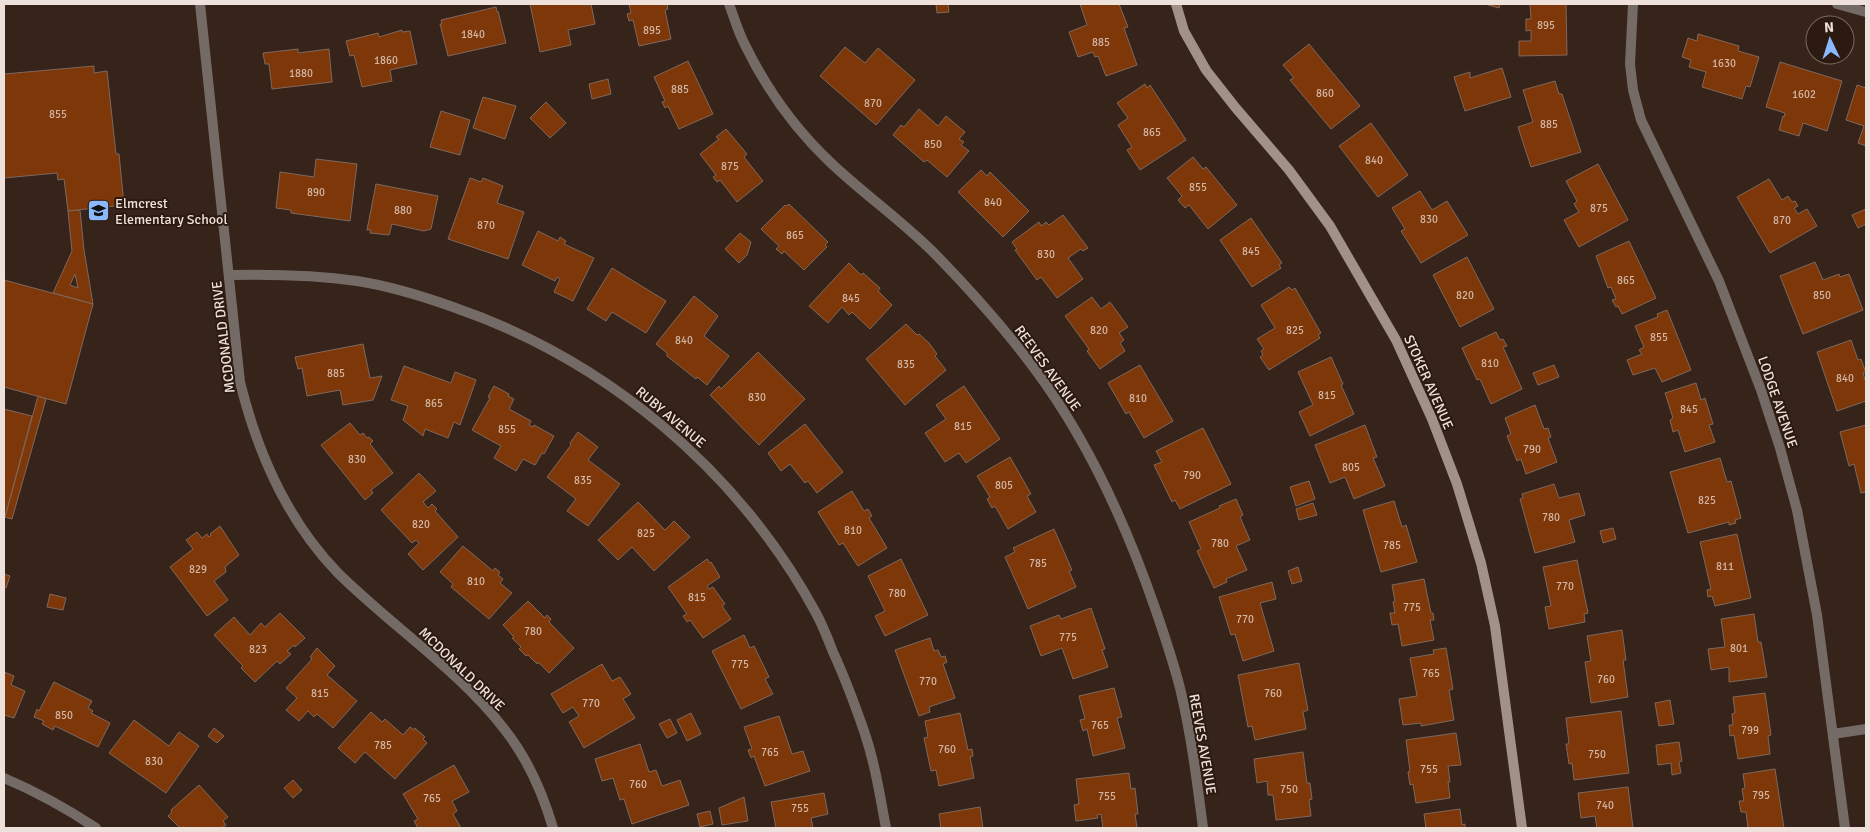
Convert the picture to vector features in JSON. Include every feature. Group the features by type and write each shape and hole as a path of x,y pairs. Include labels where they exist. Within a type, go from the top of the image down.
{"street":[{"name":"MCDONALD DRIVE","path":"200,4 239,373 247,410 264,458 284,499 308,536 336,571 451,674 482,703 506,730 532,775 553,828"},
{"name":"REEVES AVENUE","path":"729,4 744,43 762,77 808,140 833,165 885,208 937,256 994,317 1040,376 1061,407 1088,454 1134,549 1166,640 1180,687 1203,828"},
{"name":"STOKER AVENUE","path":"1176,4 1184,31 1206,70 1289,170 1330,226 1396,340 1432,419 1457,484 1480,563 1495,626 1522,828"},
{"name":"LODGE AVENUE","path":"1633,4 1630,64 1633,90 1641,120 1719,281 1761,390 1780,448 1797,510 1808,565 1845,828"},
{"path":"1837,4 1866,12"},
{"name":"RUBY AVENUE","path":"230,275 280,275 358,281 397,290 483,317 535,341 580,366 631,400 675,435 713,471 753,517 816,614 843,674 865,733 886,828"},
{"path":"1833,734 1866,729"},
{"path":"4,778 40,793 96,828"}],"building":[{"path":"530,4 591,4 595,24 568,30 571,45 540,52"},
{"path":"629,4 667,4 668,9 665,10 671,39 639,46 633,20 629,21 627,14 631,13"},
{"path":"936,4 948,4 949,12 937,13"},
{"path":"1080,4 1119,4 1128,27 1124,28 1137,65 1106,76 1098,56 1095,57 1093,52 1078,57 1069,32 1087,25"},
{"path":"1485,4 1500,4 1499,8"},
{"path":"1530,4 1566,4 1567,55 1519,56 1519,41 1531,41 1531,30 1526,31 1526,19 1531,19"},
{"path":"496,7 506,43 448,56 440,24 442,24 441,20"},
{"path":"402,30 402,32 410,31 417,64 390,70 392,81 362,87 354,55 350,56 346,41 378,33 379,37"},
{"path":"1698,34 1739,46 1738,51 1759,57 1750,87 1746,86 1742,99 1702,87 1706,72 1689,67 1691,60 1682,57 1688,38 1697,41"},
{"path":"1309,44 1360,106 1331,129 1290,80 1294,78 1283,65"},
{"path":"845,47 865,63 878,48 915,80 876,125 820,76"},
{"path":"298,49 298,53 329,49 332,82 272,89 269,64 265,64 263,53"},
{"path":"688,61 713,114 679,129 668,106 665,108 662,102 665,101 654,77"},
{"path":"1780,62 1842,81 1827,131 1803,123 1799,136 1779,130 1785,113 1766,107"},
{"path":"94,66 94,73 107,71 116,154 119,154 124,205 68,211 64,179 58,180 57,173 4,178 4,74"},
{"path":"1502,68 1511,97 1465,111 1454,77 1470,72 1470,78"},
{"path":"608,79 611,94 592,99 589,84"},
{"path":"1555,81 1559,94 1562,94 1581,152 1531,167 1518,127 1533,122 1523,90"},
{"path":"1145,84 1147,88 1150,85 1186,140 1140,170 1127,150 1132,147 1118,125 1128,118 1117,103"},
{"path":"1857,85 1866,88 1866,146 1858,143 1864,126 1846,120"},
{"path":"483,97 516,106 505,139 473,128"},
{"path":"546,102 566,123 550,138 530,118"},
{"path":"919,109 938,126 946,116 965,132 959,139 964,142 961,145 969,151 947,177 927,160 924,162 893,135 901,125 904,127"},
{"path":"441,111 470,120 460,155 430,147"},
{"path":"1371,123 1408,175 1378,197 1339,146"},
{"path":"726,129 747,154 744,157 763,181 737,202 720,180 717,182 713,177 716,175 700,154 719,139 716,137"},
{"path":"1193,157 1203,169 1206,167 1237,205 1208,229 1189,205 1185,208 1178,200 1182,196 1167,178"},
{"path":"316,159 357,164 350,221 291,213 291,210 276,208 280,172 314,177"},
{"path":"1598,164 1628,220 1579,247 1564,220 1579,212 1574,204 1577,201 1566,181"},
{"path":"981,170 987,176 990,172 1029,211 1003,237 958,192"},
{"path":"470,178 481,182 483,178 503,186 497,203 524,212 508,259 448,239"},
{"path":"1769,179 1782,200 1788,196 1792,202 1795,201 1798,206 1794,208 1798,214 1807,209 1817,226 1770,253 1737,197"},
{"path":"376,184 438,196 431,229 424,231 392,224 389,235 370,233 371,230 367,230"},
{"path":"1420,191 1432,210 1447,201 1468,235 1421,263 1401,231 1405,229 1392,208"},
{"path":"789,204 828,242 825,245 827,247 804,270 784,251 782,254 776,249 779,246 761,229 785,205"},
{"path":"1866,209 1866,224 1858,228 1852,215"},
{"path":"80,210 84,250 93,304 53,293 72,251 68,211","holes":["75,274 78,288 70,285"]},
{"path":"1063,215 1088,248 1083,251 1081,249 1068,258 1083,279 1057,298 1041,277 1037,280 1015,250 1017,249 1012,242 1039,222 1041,226 1046,222 1049,225"},
{"path":"1251,218 1282,263 1279,265 1281,268 1252,287 1220,240"},
{"path":"538,231 558,241 560,237 566,241 564,244 594,258 573,301 554,292 560,279 557,277 555,281 522,265"},
{"path":"740,233 751,242 747,255 739,263 725,249"},
{"path":"1629,241 1656,298 1622,314 1612,300 1616,299 1611,287 1608,288 1596,256"},
{"path":"1467,257 1494,309 1460,327 1433,275"},
{"path":"1815,262 1823,280 1839,274 1840,277 1849,274 1863,310 1803,334 1780,276"},
{"path":"849,263 861,275 863,273 880,288 878,291 892,305 870,329 852,312 849,315 842,307 828,323 809,306"},
{"path":"612,268 666,301 646,333 612,312 606,321 587,309"},
{"path":"4,280 93,304 66,404 4,387"},
{"path":"1289,287 1292,290 1295,288 1321,333 1318,335 1320,338 1269,370 1260,357 1263,355 1261,351 1264,349 1257,339 1275,328 1261,305"},
{"path":"694,296 718,316 704,336 729,356 707,385 697,377 696,379 667,356 667,353 656,344"},
{"path":"1092,297 1101,309 1110,302 1128,327 1119,333 1124,340 1120,343 1125,351 1100,369 1087,351 1089,349 1065,316"},
{"path":"1667,310 1691,370 1662,382 1655,368 1633,375 1627,360 1642,354 1639,350 1644,347 1635,326 1658,317 1657,314"},
{"path":"906,324 929,343 937,354 935,356 946,370 905,405 866,359"},
{"path":"1496,332 1500,340 1503,339 1507,346 1503,347 1522,389 1491,404 1480,379 1477,380 1462,348"},
{"path":"1851,340 1858,360 1861,359 1866,373 1863,373 1866,383 1866,401 1837,411 1817,352"},
{"path":"363,344 370,378 382,376 373,400 343,405 340,390 307,396 302,368 298,369 295,357"},
{"path":"758,352 805,399 759,445 710,395 719,386 721,389"},
{"path":"1331,357 1354,414 1310,436 1299,412 1313,405 1298,372"},
{"path":"1140,365 1173,421 1144,438 1129,412 1126,414 1108,383"},
{"path":"1554,365 1559,377 1538,385 1533,373"},
{"path":"404,366 451,383 455,372 476,380 460,425 454,422 448,438 425,429 423,436 403,420 408,406 391,400"},
{"path":"1696,383 1701,400 1705,398 1713,424 1709,425 1715,442 1685,452 1678,430 1673,432 1670,420 1673,418 1665,393"},
{"path":"494,386 514,399 509,409 531,421 529,425 533,427 534,425 554,436 535,465 523,459 516,471 494,458 501,446 472,430 490,398 488,397"},
{"path":"964,386 1000,439 966,463 959,453 945,462 925,433 946,419 936,405"},
{"path":"38,396 46,399 12,519 5,517"},
{"path":"1535,405 1544,429 1548,428 1551,437 1548,438 1557,462 1526,474 1521,459 1517,461 1507,436 1511,434 1505,418"},
{"path":"4,409 32,416 5,517 4,517"},
{"path":"350,423 360,435 363,433 373,441 370,444 393,473 371,490 373,493 365,500 321,445"},
{"path":"805,424 843,472 817,493 808,481 805,483 790,464 781,471 768,453"},
{"path":"1365,425 1377,457 1373,458 1385,486 1354,499 1345,477 1330,483 1315,445"},
{"path":"1866,425 1866,492 1861,493 1854,464 1849,466 1840,432"},
{"path":"1203,428 1231,484 1180,509 1175,500 1172,502 1154,465 1162,462 1156,451"},
{"path":"578,432 598,447 588,460 620,484 588,526 567,511 576,499 547,477 571,445 570,443"},
{"path":"1010,457 1031,494 1027,496 1036,512 1008,529 995,506 992,508 987,499 990,497 977,476"},
{"path":"1720,458 1727,482 1731,481 1741,518 1735,520 1736,523 1729,525 1729,522 1688,533 1670,472"},
{"path":"419,473 436,491 423,502 428,508 432,504 437,509 435,511 458,537 423,570 408,554 419,543 416,540 412,543 381,510"},
{"path":"1309,481 1315,499 1296,506 1290,487"},
{"path":"1554,484 1559,498 1579,493 1585,515 1569,520 1575,542 1535,553 1520,499 1523,498 1522,494"},
{"path":"852,491 864,511 868,509 872,516 869,518 887,548 858,566 843,543 839,545 818,512"},
{"path":"1236,499 1243,515 1240,517 1250,540 1236,546 1247,570 1226,579 1227,582 1214,588 1197,551 1201,549 1189,522"},
{"path":"1394,501 1402,527 1406,525 1417,562 1381,572 1363,510"},
{"path":"638,502 665,530 674,521 690,537 654,571 632,547 618,560 598,540"},
{"path":"1313,503 1317,515 1299,520 1296,509"},
{"path":"220,526 239,555 225,567 226,572 214,581 228,600 207,616 170,567 193,549 186,540 197,532 202,538 207,534 209,537"},
{"path":"1613,528 1616,539 1603,543 1600,531"},
{"path":"1054,529 1072,570 1069,571 1076,587 1028,609 1005,557 1015,552 1013,548"},
{"path":"1737,534 1751,598 1715,606 1712,596 1708,597 1707,590 1711,589 1700,542"},
{"path":"463,546 493,571 495,568 500,572 498,575 503,579 500,583 512,593 489,619 451,587 453,584 440,572"},
{"path":"707,559 720,577 707,586 709,589 713,587 725,604 722,606 731,619 703,638 690,620 687,622 683,616 687,614 668,587"},
{"path":"901,559 928,615 885,636 875,616 885,611 868,576"},
{"path":"1577,560 1588,613 1584,614 1585,622 1549,629 1545,607 1551,606 1543,567"},
{"path":"1298,567 1302,581 1292,584 1288,571"},
{"path":"4,574 10,576 6,588 4,587"},
{"path":"1424,579 1431,613 1433,613 1434,620 1430,620 1434,640 1402,646 1398,624 1392,625 1390,613 1395,613 1392,585"},
{"path":"1272,582 1276,599 1260,603 1274,651 1243,661 1235,634 1231,635 1219,597"},
{"path":"50,594 66,598 63,610 47,607"},
{"path":"528,601 545,618 547,615 551,619 549,622 574,648 549,673 538,662 537,664 519,649 521,647 503,625"},
{"path":"1091,608 1105,649 1102,650 1108,667 1073,679 1062,648 1041,656 1030,626 1059,615 1061,619"},
{"path":"280,613 305,638 287,651 291,654 280,664 277,661 255,682 214,635 234,617 250,635 261,623 265,627"},
{"path":"1754,614 1758,642 1761,642 1767,677 1729,682 1729,667 1711,670 1708,649 1725,647 1721,619"},
{"path":"1622,630 1626,660 1623,660 1628,697 1591,703 1585,662 1591,661 1587,636"},
{"path":"744,635 750,648 754,646 769,677 765,679 773,694 741,709 712,651"},
{"path":"930,638 934,651 938,650 941,657 945,656 947,662 943,664 955,698 929,707 930,712 919,716 895,650"},
{"path":"317,648 335,666 327,675 357,701 333,728 317,714 314,717 308,711 299,721 286,710 297,698 286,688 312,659 310,657"},
{"path":"1446,648 1453,689 1449,690 1454,720 1421,726 1421,723 1403,725 1399,699 1417,696 1410,658 1434,654 1433,650"},
{"path":"1299,663 1308,710 1303,712 1306,729 1255,740 1252,726 1248,727 1238,675"},
{"path":"602,664 612,681 620,677 631,694 623,699 635,718 584,748 569,722 579,716 573,707 563,713 551,694"},
{"path":"4,672 14,676 11,685 25,691 14,718 4,715"},
{"path":"54,682 92,701 88,708 93,711 91,713 110,723 98,747 55,726 53,730 42,724 44,721 34,717"},
{"path":"1114,688 1122,717 1117,718 1125,748 1093,756 1087,729 1083,731 1080,720 1085,719 1079,696"},
{"path":"1765,693 1771,735 1768,736 1770,754 1738,759 1734,735 1730,736 1729,725 1733,725 1732,714 1735,713 1733,697"},
{"path":"1670,700 1674,724 1659,726 1655,703"},
{"path":"1621,711 1629,773 1574,780 1572,763 1569,764 1566,744 1569,744 1566,718"},
{"path":"371,712 382,722 385,719 403,735 410,727 414,730 415,728 425,737 423,739 427,743 395,779 365,752 355,763 338,748"},
{"path":"691,713 701,734 687,741 677,720"},
{"path":"960,713 968,750 972,749 973,756 970,757 974,778 939,786 936,770 931,771 924,738 928,737 925,721"},
{"path":"779,716 792,754 803,751 810,771 765,786 754,756 751,758 748,750 752,749 744,727"},
{"path":"670,719 677,733 667,738 659,724"},
{"path":"134,720 169,746 179,732 199,746 166,793 109,753"},
{"path":"214,728 224,736 217,743 208,736"},
{"path":"1456,733 1461,765 1448,766 1450,798 1416,803 1413,784 1410,785 1406,740"},
{"path":"1679,742 1682,761 1679,762 1681,773 1672,775 1671,763 1658,765 1656,745"},
{"path":"640,744 649,772 656,770 662,786 680,780 689,805 632,824 624,799 620,800 613,778 602,781 595,759"},
{"path":"1303,752 1307,783 1310,783 1312,799 1309,800 1311,816 1276,820 1273,795 1268,795 1267,781 1257,783 1254,759"},
{"path":"454,765 469,792 452,801 457,811 453,814 461,828 418,828 414,821 418,819 403,794"},
{"path":"1775,769 1784,828 1748,828 1746,812 1741,812 1739,801 1744,801 1742,789 1745,788 1743,774"},
{"path":"1129,773 1131,789 1135,788 1138,814 1135,814 1137,828 1103,828 1101,814 1097,815 1098,818 1076,821 1074,805 1079,804 1076,779"},
{"path":"293,780 302,790 293,798 284,788"},
{"path":"199,785 228,817 223,821 226,825 223,827 225,828 180,828 168,816 172,812 171,810"},
{"path":"1628,787 1633,828 1597,828 1595,816 1581,818 1578,793"},
{"path":"824,793 828,814 811,818 813,828 776,828 771,802"},
{"path":"744,797 748,821 722,825 719,808"},
{"path":"980,807 983,828 941,828 939,814"},
{"path":"1460,809 1462,825 1465,824 1465,828 1426,828 1424,814"},
{"path":"710,811 713,824 700,827 697,814"}],"place":[{"name":"Elmcrest Elementary School","path":"99,211"}]}
